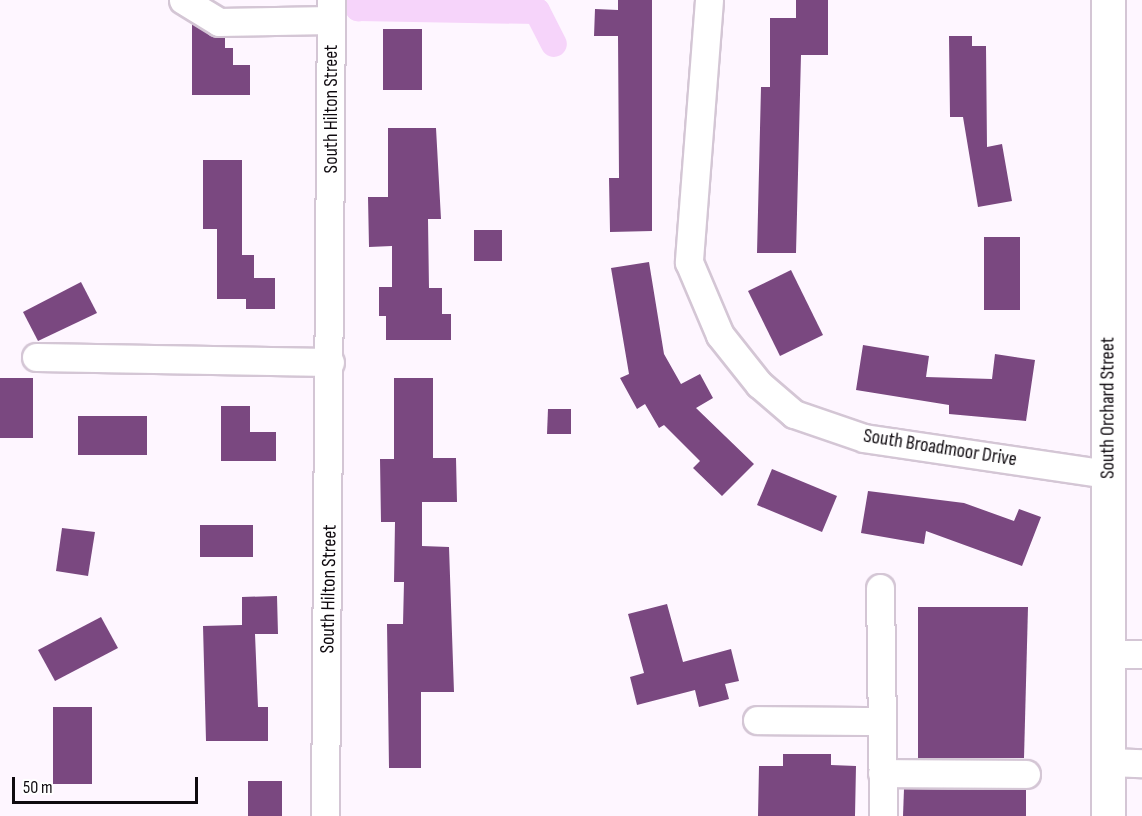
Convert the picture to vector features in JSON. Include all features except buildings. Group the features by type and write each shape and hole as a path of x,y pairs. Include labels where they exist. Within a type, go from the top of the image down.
{"main road":[{"name":"South Orchard Street","path":"1108,0 1108,816"}],"street":[{"path":"183,0 219,22 331,10"},
{"name":"South Broadmoor Drive","path":"709,0 688,262 720,334 759,384 794,414 864,438 1108,474"},
{"name":"South Hilton Street","path":"325,816 331,10"},
{"path":"36,357 330,362"},
{"path":"880,588 883,816"},
{"path":"1108,654 1142,654"},
{"path":"757,720 881,721"},
{"path":"1108,762 1142,763"},
{"path":"882,773 1026,774"}],"waterway":[{"path":"355,0 358,8 537,11 554,44"}]}
